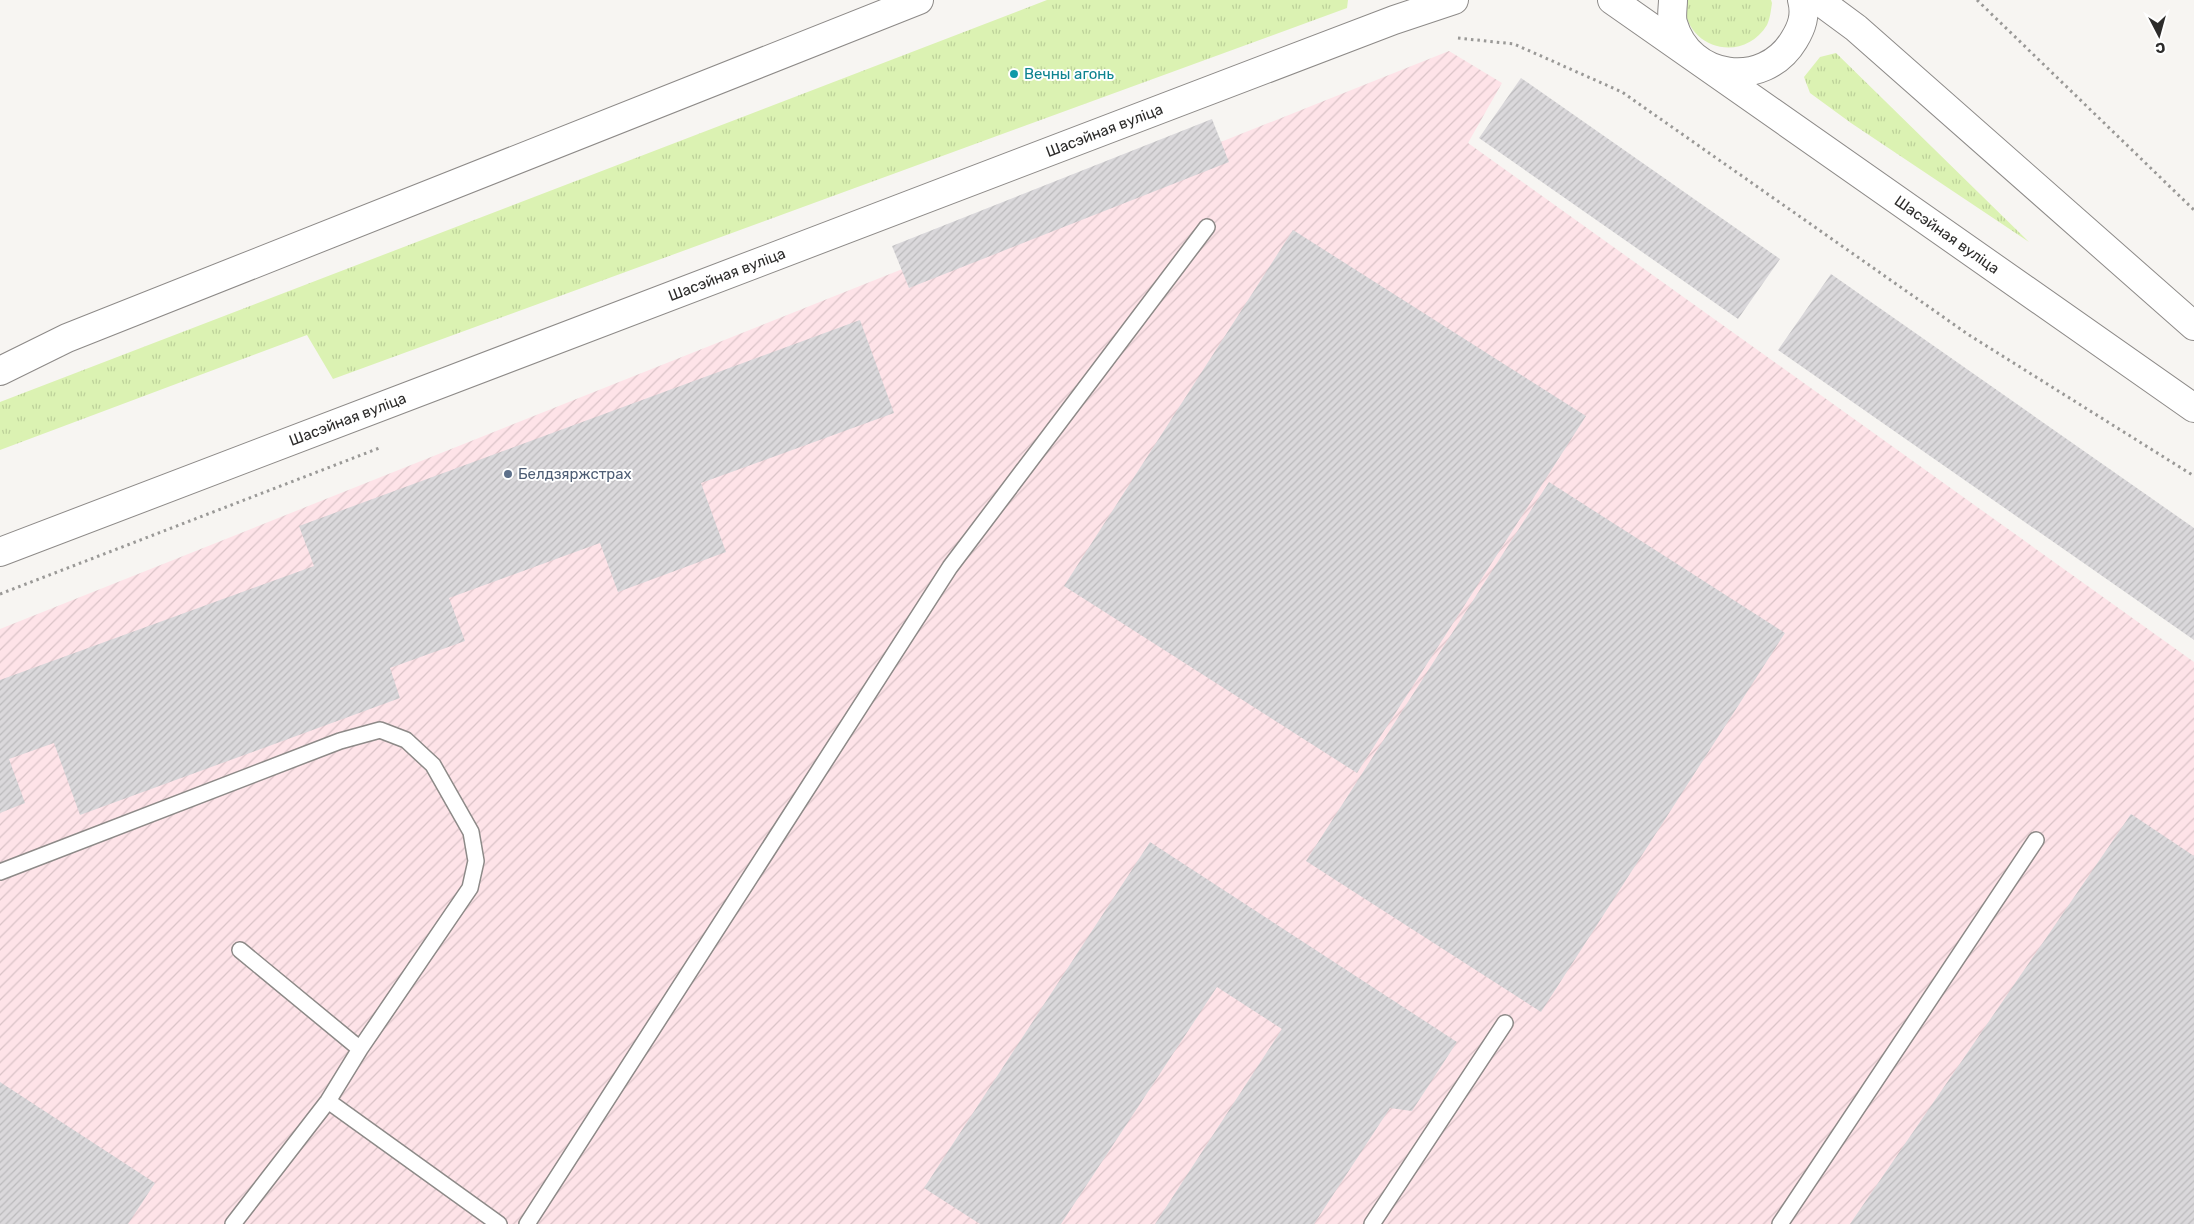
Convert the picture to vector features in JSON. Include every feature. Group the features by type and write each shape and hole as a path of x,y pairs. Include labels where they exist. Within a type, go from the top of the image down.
{"street":[{"path":"0,371 76,334 919,0"},
{"name":"Шасэйная вуліца","path":"0,552 1348,37 1454,0"},
{"name":"Шасэйная вуліца","path":"1612,0 2194,408"},
{"name":"Шасэйная вуліца","path":"1673,0 1673,22 1683,44 1700,61 1725,72 1750,72 1772,64 1787,52 1801,29 1805,10 1802,0"},
{"path":"1818,0 1856,28 2194,326"}],"lane":[{"path":"527,1224 950,567 1208,227"},
{"path":"0,872 340,741 380,730 406,740 433,764 471,832 476,861 470,888 360,1049 328,1101 233,1224"},
{"path":"1780,1224 2036,840"},
{"path":"240,950 360,1049"},
{"path":"1372,1224 1504,1023"},
{"path":"328,1101 499,1224"}],"path":[{"path":"1977,0 2194,210"},
{"path":"1456,38 1514,44 1622,92 1969,335 2194,476"},
{"path":"0,594 389,444"}],"shaded area":[{"path":"1449,51 1502,83 1468,143 2194,662 2194,1224 0,1224 0,629"}],"green space":[{"path":"1047,0 1348,0 1347,8 333,379 307,335 0,450 0,402"},
{"path":"1685,0 1771,0 1772,3 1767,25 1756,38 1743,45 1729,48 1715,46 1693,30 1686,16"},
{"path":"1836,53 2029,242 1851,123 1810,93 1804,77 1820,57"}],"building":[{"path":"1521,78 1780,259 1738,319 1479,138"},
{"path":"1212,119 1229,162 909,288 892,246"},
{"path":"1293,230 1586,416 1357,773 1064,586"},
{"path":"1831,274 2194,528 2194,640 1778,350"},
{"path":"860,320 894,413 701,483 726,552 618,592 600,543 449,598 465,641 390,668 400,698 80,815 54,743 9,759 25,803 0,813 0,680 314,566 299,526"},
{"path":"1549,482 1785,633 1541,1012 1306,861"},
{"path":"2131,814 2194,856 2194,1224 1850,1224"},
{"path":"1150,842 1457,1042 1412,1111 1390,1108 1314,1224 1155,1224 1282,1029 1217,987 1061,1224 980,1224 924,1188"},
{"path":"0,1082 155,1183 128,1224 0,1224"}],"place":[{"name":"Вечны агонь","path":"1014,74"},
{"name":"Белдзяржстрах","path":"508,474"}]}
